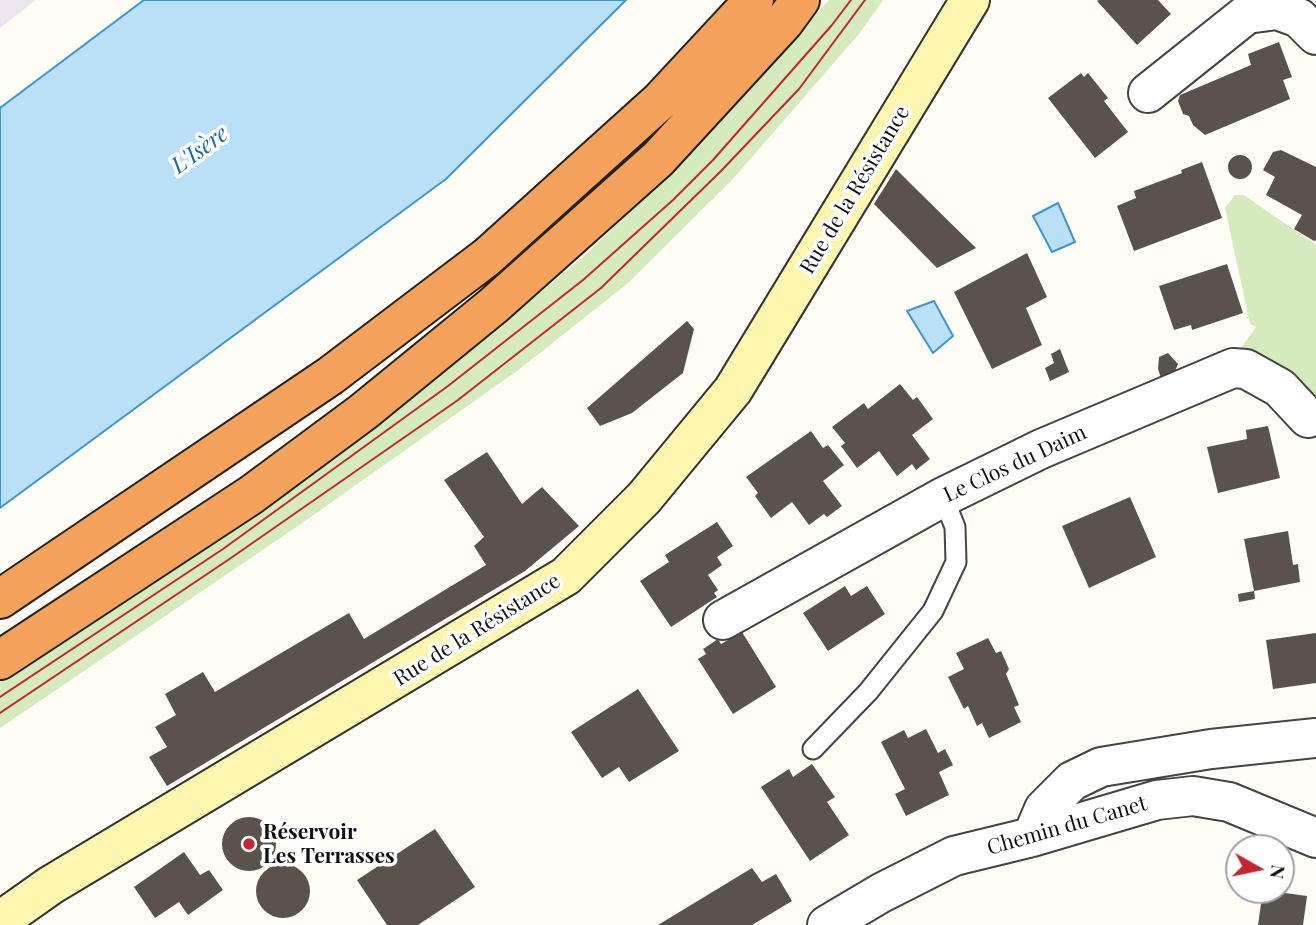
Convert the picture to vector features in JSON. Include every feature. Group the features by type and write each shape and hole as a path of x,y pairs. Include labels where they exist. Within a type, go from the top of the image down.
{"highway":[{"path":"0,599 330,376 487,257 661,100 753,0"},
{"path":"0,660 251,495 363,412 493,306 658,159 800,0"}],"street":[{"name":"Rue de la Résistance","path":"0,921 51,885 566,576 644,498 733,390 971,0"},
{"path":"1148,93 1247,14 1277,10 1299,18 1316,35"},
{"name":"Le Clos du Daim","path":"723,620 943,497 1041,449 1233,368 1245,369 1280,388 1313,423"},
{"path":"1032,837 1044,809 1072,781 1101,767 1211,749 1316,738"},
{"name":"Chemin du Canet","path":"827,925 954,856 1032,837 1157,800 1193,796 1229,802 1316,838"}],"lane":[{"path":"813,749 868,692 933,611 956,562 955,527 943,497"}],"shaded area":[{"path":"0,0 36,0 0,28"}],"green space":[{"path":"829,0 883,0 859,34 732,180 627,284 517,371 298,526 0,728 0,682 240,523 472,350 583,257 692,152"},
{"path":"1235,195 1244,195 1316,245 1316,394 1312,401 1241,348 1256,327 1250,324 1225,208"}],"water":[{"name":"L'Isère","path":"144,0 626,0 446,179 0,508 0,108"},
{"path":"1058,203 1075,242 1052,252 1033,216"},
{"path":"934,301 953,336 933,353 907,311"}],"building":[{"path":"1158,0 1171,14 1137,45 1097,1"},
{"path":"1279,42 1292,77 1283,80 1290,99 1205,135 1193,125 1189,116 1183,114 1178,101 1180,95 1251,65 1248,54"},
{"path":"1081,73 1084,77 1088,73 1108,98 1104,101 1128,132 1095,158 1048,98"},
{"path":"1281,150 1316,167 1314,241 1294,229 1302,215 1266,195 1275,177 1263,170 1273,152"},
{"path":"1240,155 1249,158 1252,167 1249,176 1240,179 1231,176 1228,167 1231,158"},
{"path":"1202,162 1222,218 1134,251 1117,206 1136,198 1134,191 1182,173 1181,170"},
{"path":"896,169 976,248 937,268 874,204"},
{"path":"1027,253 1047,297 1026,308 1042,345 992,369 954,292"},
{"path":"1227,264 1243,313 1192,330 1191,325 1174,330 1159,286"},
{"path":"687,321 694,329 683,373 632,413 600,426 587,408"},
{"path":"1060,349 1069,372 1050,381 1045,368 1054,363 1051,354"},
{"path":"1168,353 1178,364 1173,376 1162,381 1158,369 1159,357"},
{"path":"900,384 913,400 917,397 933,419 912,435 930,459 916,470 912,464 897,476 879,451 857,468 841,446 845,443 832,427 864,403 868,409"},
{"path":"1268,426 1280,478 1218,493 1207,447 1247,439 1246,430"},
{"path":"811,431 823,448 828,445 844,465 823,481 842,506 809,525 792,502 771,518 755,496 758,493 746,477"},
{"path":"487,452 522,504 542,487 579,526 525,571 167,786 149,757 167,747 155,727 176,715 165,694 203,672 215,692 349,613 364,639 486,565 474,546 484,537 444,480"},
{"path":"1130,497 1156,557 1089,588 1062,526"},
{"path":"717,522 733,546 717,557 722,565 708,575 718,590 714,593 717,597 671,627 640,581 669,562 665,555"},
{"path":"1288,531 1293,565 1298,564 1300,582 1254,591 1244,539"},
{"path":"845,586 851,596 867,586 885,614 828,651 803,613"},
{"path":"1254,591 1255,599 1239,602 1238,594"},
{"path":"742,632 776,687 733,714 698,659 706,654 703,649 718,639 721,644"},
{"path":"1316,633 1316,683 1273,689 1266,640"},
{"path":"988,638 996,653 1001,651 1009,669 1006,674 1019,705 1014,707 1021,722 989,738 982,723 977,726 968,706 964,709 948,677 964,669 956,653"},
{"path":"638,689 679,751 629,782 619,767 602,778 571,732"},
{"path":"926,729 938,753 945,749 953,765 939,772 949,795 906,816 895,794 905,789 881,742 904,730 908,738"},
{"path":"812,764 835,797 827,802 849,835 810,861 761,787 789,769 793,777"},
{"name":"Réservoir Les Terrasses","path":"249,817 268,825 276,844 268,863 249,871 230,863 222,844 230,825"},
{"path":"435,829 475,887 418,925 387,925 357,880"},
{"path":"184,852 200,875 209,870 223,890 188,915 179,902 155,918 134,887"},
{"path":"288,864 298,868 306,876 310,891 306,906 298,914 278,918 268,914 260,906 256,886 260,876 268,868"},
{"path":"752,868 762,882 776,874 792,901 752,925 658,925"},
{"path":"1295,894 1307,896 1303,925 1258,925 1261,904 1295,904"}],"tram line":[{"path":"0,697 223,549 448,386 583,280 673,200 713,160 851,0"},
{"path":"0,713 228,560 458,400 601,288 721,171 799,89 865,0"}],"place":[{"name":"Réservoir Les Terrasses","path":"249,844"}]}
